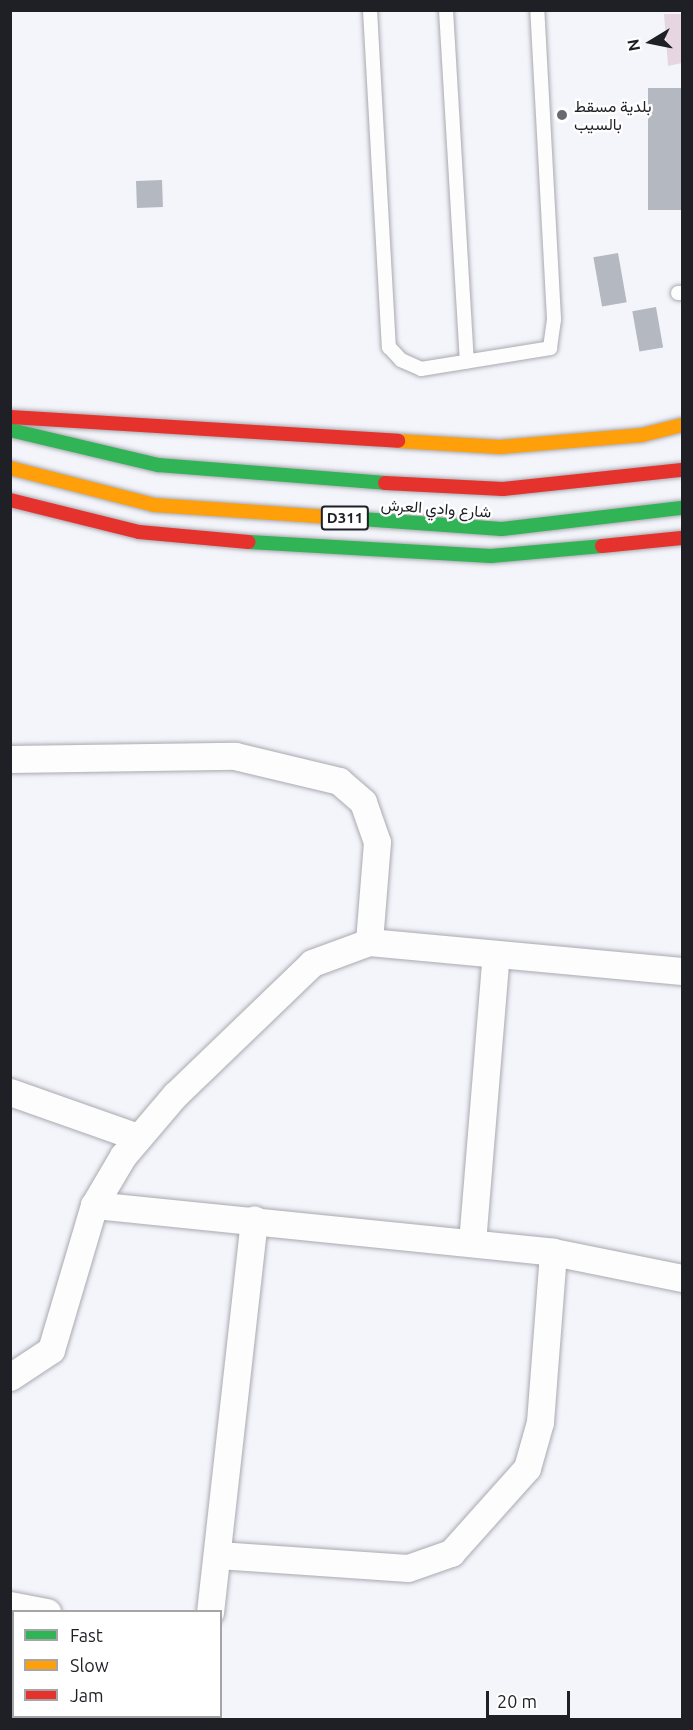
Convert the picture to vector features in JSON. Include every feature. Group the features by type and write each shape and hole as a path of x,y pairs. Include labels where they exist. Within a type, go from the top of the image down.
{"main road":[{"path":"10,417 500,447 642,435 682,424"},
{"name":"شارع وادي العرش","path":"10,430 158,465 332,480 503,489 682,470"},
{"name":"شارع وادي العرش","path":"10,468 154,506 502,529 682,508"},
{"path":"10,500 140,532 324,548 491,556 682,538"}],"street":[{"path":"10,759 235,756 339,781 363,802 377,842 369,942"},
{"path":"10,1377 51,1350 94,1205 138,1137 175,1095 312,963 369,942 682,971"},
{"path":"472,1243 496,954"},
{"path":"10,1092 138,1137"},
{"path":"94,1205 254,1219 553,1252 682,1278"},
{"path":"210,1610 254,1219"},
{"path":"218,1554 408,1568 452,1553 527,1468 540,1422 553,1252"},
{"path":"10,1605 41,1610"}],"lane":[{"path":"370,10 389,347 401,360 421,369 550,348 554,320 537,10"},
{"path":"446,10 467,361"}],"shaded area":[{"path":"664,14 682,14 682,63 668,66"}],"building":[{"path":"648,88 682,88 682,210 648,210"},
{"path":"162,180 163,207 137,208 136,181"},
{"path":"618,253 627,302 602,307 593,257"},
{"path":"656,307 663,347 639,352 632,311"}],"traffic: fast":[{"path":"10,430 158,465 385,483"},
{"path":"347,518 502,529 682,508"},
{"path":"249,542 491,556 602,546"}],"traffic: slow":[{"path":"398,441 500,447 642,435 682,425"},
{"path":"10,468 154,505 347,518"}],"traffic: jam":[{"path":"10,417 398,441"},
{"path":"385,483 503,489 682,470"},
{"path":"10,500 139,532 249,542"},
{"path":"602,546 682,538"}],"place":[{"name":"بلدية مسقط بالسيب","path":"562,115"}]}
